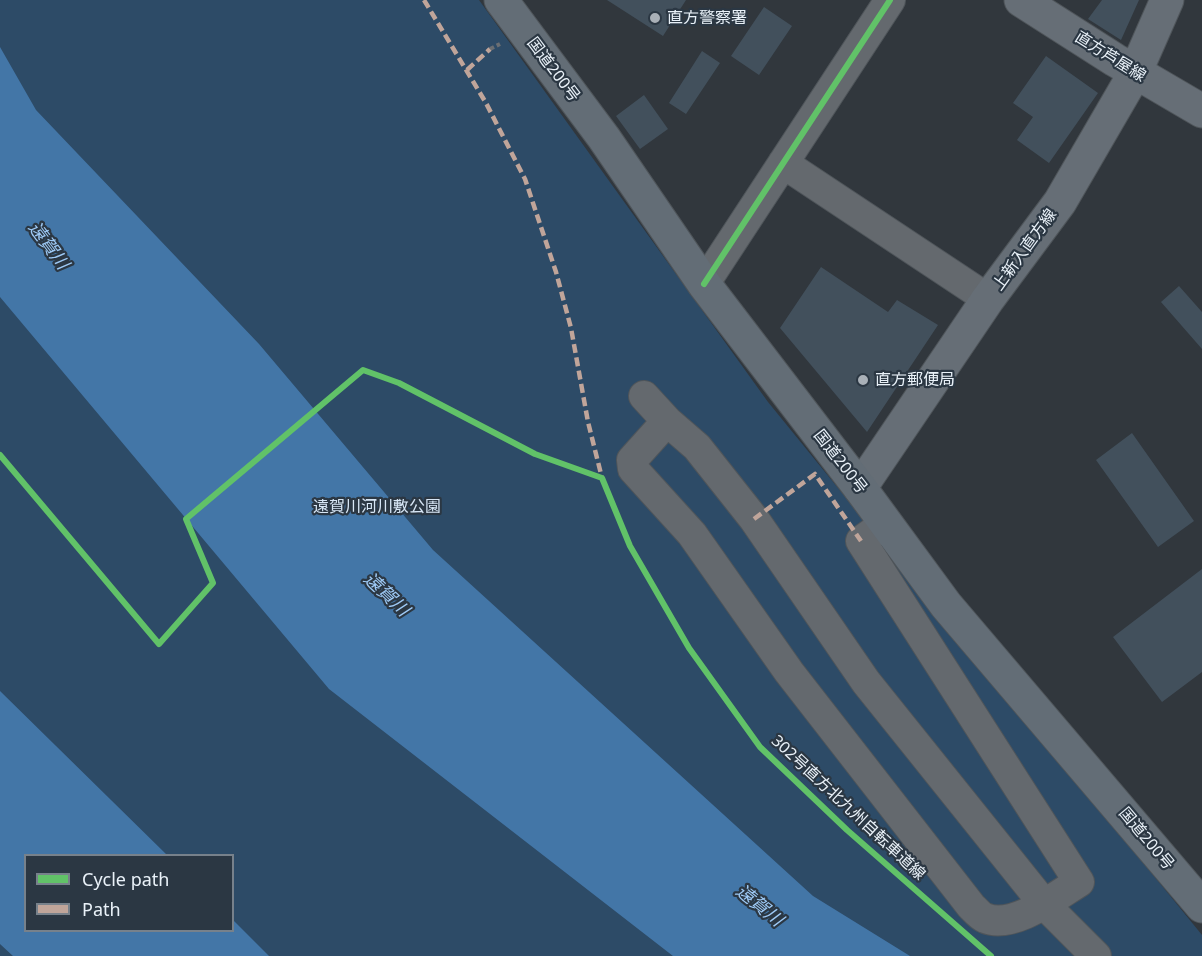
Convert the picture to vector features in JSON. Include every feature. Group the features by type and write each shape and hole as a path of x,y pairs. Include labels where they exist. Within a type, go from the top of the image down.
{"highway":[{"name":"国道200号","path":"508,3 704,284 946,605 1202,906"}],"main road":[{"name":"直方芦屋線","path":"1021,0 1135,73 1202,111"},
{"name":"上新入直方線","path":"860,488 988,299 1060,202 1135,73 1167,0"}],"street":[{"path":"704,284 890,0"},
{"path":"783,163 988,299"},
{"path":"644,396 697,447 754,519 866,682 1044,904 1096,956"},
{"path":"668,421 632,460 633,470 692,534 789,672 971,906 986,918 1005,920 1023,915 1079,882 861,541 886,523"}],"green space":[{"name":"遠賀川河川敷公園","path":"0,0 479,0 768,402 1202,935 1202,956 0,956"}],"water":[{"name":"遠賀川","path":"0,47 36,110 259,344 433,550 813,896 910,956 673,956 329,689 0,297"},
{"path":"0,691 166,854 24,854 24,932 234,932 234,921 269,956 13,956 0,944"}],"building":[{"name":"直方警察署","path":"607,0 686,0 663,36"},
{"path":"1102,0 1139,0 1121,40 1088,19"},
{"path":"764,7 792,26 759,75 731,56"},
{"path":"702,51 720,63 686,114 669,103"},
{"path":"1046,56 1098,93 1049,163 1017,140 1033,117 1013,103"},
{"path":"644,95 668,129 640,149 616,116"},
{"name":"直方郵便局","path":"821,267 888,312 897,300 938,325 867,432 780,328"},
{"path":"1179,286 1202,312 1202,349 1161,302"},
{"path":"1132,433 1194,521 1158,547 1096,460"},
{"path":"1202,569 1202,672 1162,702 1113,637"}],"marked path":[{"path":"424,0 486,103 525,179 556,272 571,328 588,422 602,478"},
{"path":"467,70 490,49"},
{"path":"754,519 815,474 861,541"}],"cycle path":[{"path":"704,284 890,0"},
{"name":"302号直方北九州自転車道線","path":"0,455 159,644 213,583 186,519 363,370 399,383 535,454 602,478 630,546 689,648 760,747 847,830 991,956"}],"place":[{"name":"直方警察署","path":"655,18"},
{"name":"直方郵便局","path":"863,380"}]}
